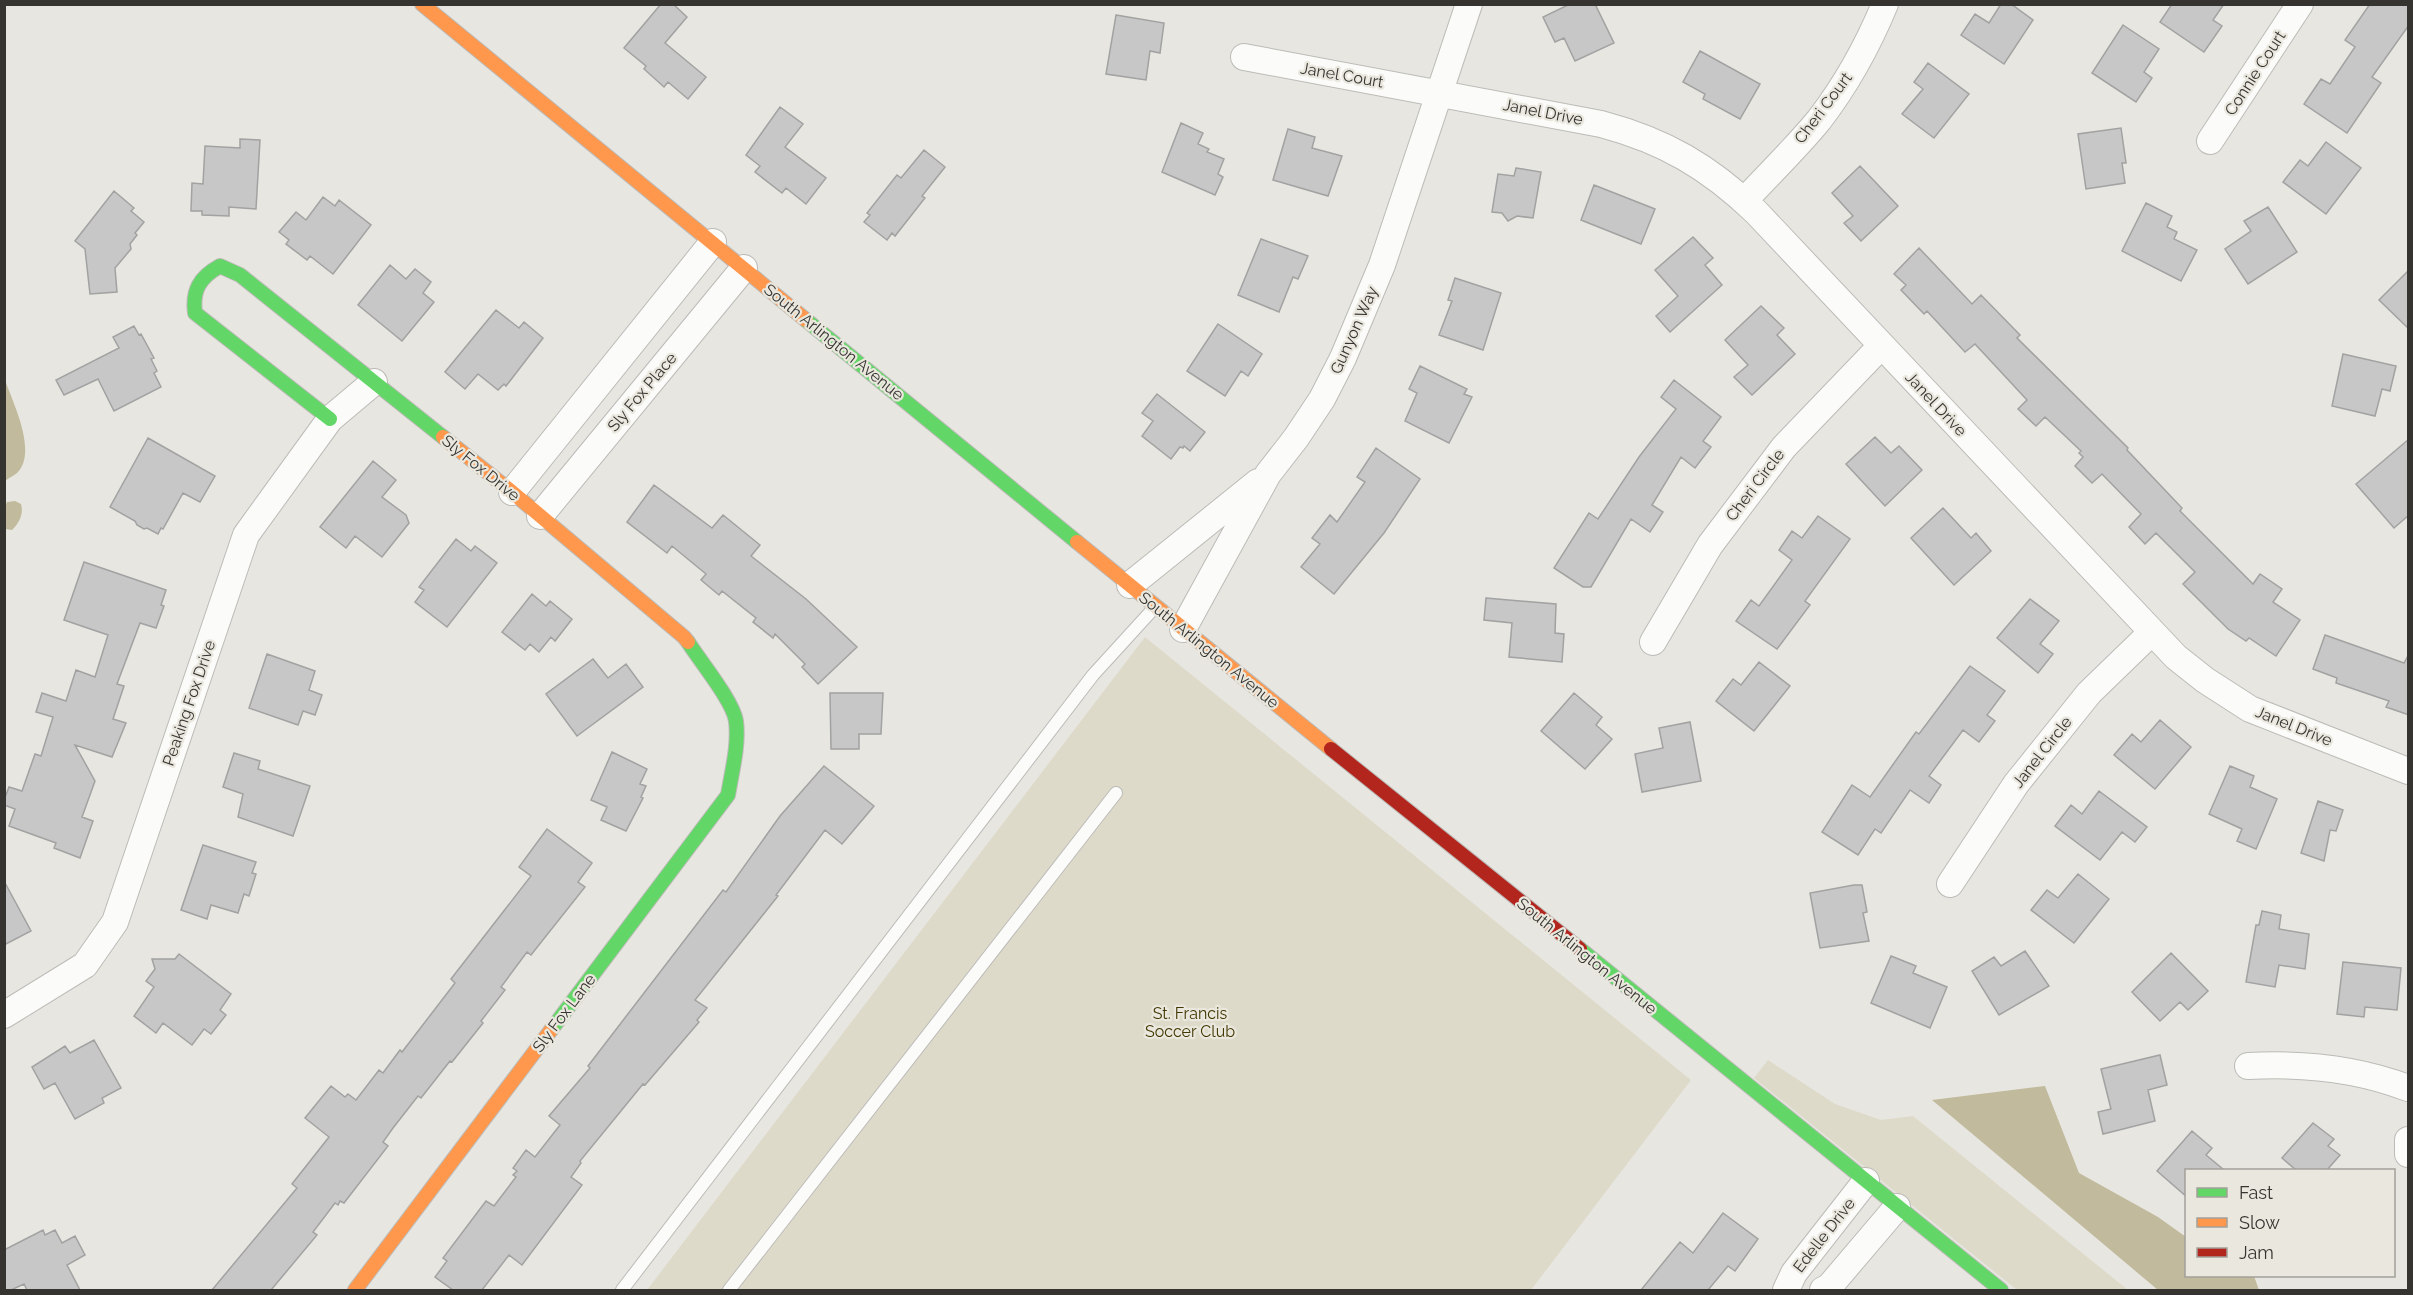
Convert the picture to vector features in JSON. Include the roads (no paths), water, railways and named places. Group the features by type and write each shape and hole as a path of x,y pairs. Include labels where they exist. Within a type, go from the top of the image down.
{"street":[{"name":"South Arlington Avenue","path":"422,4 1183,629 2001,1290"},
{"name":"Gunyon Way","path":"1183,629 1268,474 1322,399 1343,358 1382,265 1469,4"},
{"name":"Cheri Court","path":"1744,201 1819,120 1862,53 1886,4"},
{"name":"Connie Court","path":"2210,141 2300,4"},
{"name":"Janel Court","path":"1244,57 1439,92"},
{"name":"Janel Drive","path":"1439,92 1589,121 1646,138 1698,164 1744,201 2151,633 2195,673 2250,709 2409,771"},
{"path":"512,492 712,242"},
{"name":"Sly Fox Drive","path":"330,419 195,313 193,304 196,287 205,273 220,266 240,275 512,492 684,637 729,703 736,720"},
{"name":"Sly Fox Place","path":"540,516 744,268"},
{"name":"Cheri Circle","path":"1653,642 1710,545 1784,447 1881,346"},
{"name":"Peaking Fox Drive","path":"4,1015 85,965 115,922 246,535 330,419 374,382"},
{"path":"1130,585 1268,474"},
{"name":"Janel Circle","path":"1950,884 2016,784 2089,693 2151,633"},
{"name":"Sly Fox Lane","path":"355,1290 728,795 735,753 736,720"},
{"path":"2248,1066 2294,1064 2341,1069 2409,1088"},
{"path":"2409,1140 2409,1154"},
{"name":"Edelle Drive","path":"1786,1290 1794,1274 1866,1181"},
{"path":"1823,1290 1829,1287 1897,1207"}],"lane":[{"path":"622,1290 1094,675 1156,606"},
{"path":"729,1290 1116,793"}],"park label":[{"name":"St. Francis Soccer Club","path":"1190,1022"}]}
